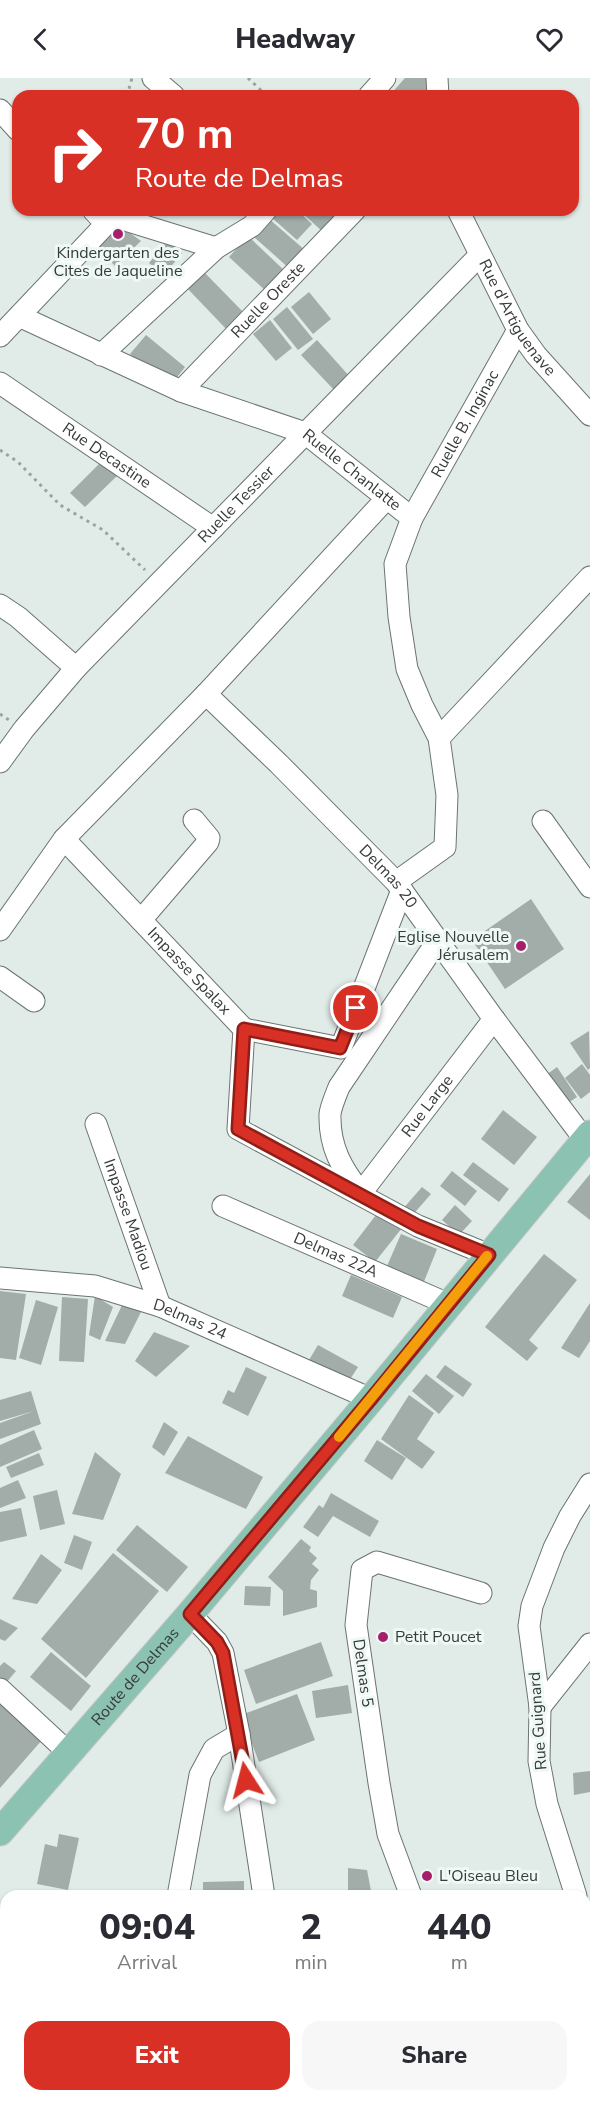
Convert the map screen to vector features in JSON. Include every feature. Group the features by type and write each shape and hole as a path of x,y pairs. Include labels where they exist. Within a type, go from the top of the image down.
{"main road":[{"name":"Route de Delmas","path":"0,1832 190,1614 587,1137"}],"street":[{"path":"153,78 167,90"},
{"path":"374,90 385,78"},
{"path":"0,110 12,123"},
{"path":"100,356 216,248 252,226 261,216"},
{"name":"Ruelle Oreste","path":"181,391 349,216"},
{"name":"Rue d'Artiguenave","path":"461,216 518,330 536,355 590,415"},
{"path":"0,336 19,316 99,217 122,219 216,248"},
{"name":"Ruelle Tessier","path":"0,762 24,729 76,668 480,255"},
{"name":"Ruelle Chanlatte","path":"19,316 100,356 181,391 305,433 412,518 395,564 399,617 407,669 439,738 447,795 445,847 399,886"},
{"name":"Ruelle B. Inginac","path":"412,518 518,330"},
{"name":"Rue Decastine","path":"0,383 213,528"},
{"path":"0,930 64,839 206,694 387,498"},
{"path":"439,738 590,577"},
{"path":"0,604 76,668"},
{"name":"Delmas 20","path":"206,694 279,764 399,886 494,1019 587,1137"},
{"path":"141,920 208,842 209,838 194,820"},
{"path":"543,821 590,887"},
{"name":"Impasse Spalax","path":"64,839 244,1029 238,1129 361,1193"},
{"path":"244,1029 340,1048 399,886"},
{"path":"438,940 339,1087 330,1113 334,1149 344,1170 361,1193 418,1226 489,1255"},
{"path":"0,977 34,1001"},
{"name":"Rue Large","path":"361,1193 494,1019"},
{"name":"Impasse Madiou","path":"96,1124 160,1306"},
{"name":"Delmas 22A","path":"223,1206 448,1304"},
{"name":"Delmas 24","path":"0,1278 95,1286 160,1306 371,1399"},
{"name":"Rue Guignard","path":"574,1890 547,1804 539,1761 540,1707 529,1626 532,1606 554,1548 590,1484"},
{"name":"Delmas 5","path":"409,1890 388,1834 379,1783 356,1624 362,1570 377,1562 481,1593"},
{"path":"190,1614 217,1642 223,1653 239,1734 263,1890"},
{"path":"540,1707 590,1644"},
{"path":"0,1689 69,1753"},
{"path":"179,1890 200,1775 214,1749 239,1734"}],"path":[{"path":"248,78 261,90"},
{"path":"0,450 18,462 60,505 103,530 159,583"}],"building":[{"path":"405,78 428,78 432,90 394,90"},
{"path":"303,216 312,224 297,240 271,217"},
{"path":"306,216 340,216 324,233"},
{"path":"268,218 306,251 290,269 253,236"},
{"path":"114,228 130,233 141,241 115,266 95,245"},
{"path":"248,236 287,273 268,293 229,257"},
{"path":"167,241 182,253 164,275 149,263"},
{"path":"203,271 247,316 230,333 186,287"},
{"path":"309,292 331,319 313,334 291,307"},
{"path":"287,307 313,339 298,350 273,319"},
{"path":"270,320 292,348 276,361 253,334"},
{"path":"146,335 185,367 170,386 130,354"},
{"path":"317,340 350,377 335,391 301,355"},
{"path":"105,458 120,473 85,507 70,493"},
{"path":"531,899 564,949 505,989 472,940"},
{"path":"589,1031 590,1068 588,1070 570,1043"},
{"path":"582,1064 590,1075 590,1092 581,1099 565,1078"},
{"path":"557,1067 577,1097 562,1107 542,1078"},
{"path":"503,1110 537,1137 514,1165 481,1139"},
{"path":"473,1162 509,1189 499,1202 463,1175"},
{"path":"452,1171 477,1191 465,1206 440,1186"},
{"path":"590,1174 590,1220 567,1202"},
{"path":"422,1187 431,1194 410,1218 401,1211"},
{"path":"455,1205 472,1221 459,1235 442,1220"},
{"path":"379,1211 402,1228 375,1262 353,1245"},
{"path":"401,1234 437,1249 423,1284 384,1273"},
{"path":"544,1254 577,1280 529,1340 538,1348 527,1361 485,1327"},
{"path":"351,1275 402,1297 393,1318 342,1296"},
{"path":"0,1291 26,1294 16,1360 0,1358"},
{"path":"95,1296 113,1307 100,1340 89,1335"},
{"path":"62,1297 88,1299 84,1362 59,1361"},
{"path":"36,1300 58,1307 41,1365 19,1358"},
{"path":"124,1301 142,1310 125,1344 105,1341"},
{"path":"590,1303 590,1341 579,1358 561,1348"},
{"path":"154,1332 190,1346 156,1377 135,1361"},
{"path":"318,1345 358,1367 347,1384 309,1360"},
{"path":"445,1365 472,1384 463,1397 436,1377"},
{"path":"246,1367 267,1377 248,1416 222,1403 228,1390 234,1393"},
{"path":"426,1374 454,1396 439,1414 412,1391"},
{"path":"31,1391 41,1424 0,1439 0,1423 34,1411 0,1421 0,1400"},
{"path":"409,1395 434,1413 417,1439 435,1452 422,1469 381,1439"},
{"path":"164,1422 178,1432 164,1456 152,1447"},
{"path":"34,1430 42,1449 0,1467 0,1445"},
{"path":"188,1436 263,1477 246,1509 165,1473"},
{"path":"377,1440 406,1458 392,1480 364,1461"},
{"path":"95,1452 121,1474 103,1520 72,1514"},
{"path":"39,1453 44,1465 11,1478 6,1467"},
{"path":"18,1480 26,1498 0,1508 0,1488"},
{"path":"57,1490 65,1524 40,1530 33,1496"},
{"path":"331,1493 379,1521 370,1537 333,1516 318,1537 303,1527 319,1505 323,1508"},
{"path":"21,1508 27,1536 0,1542 0,1512"},
{"path":"137,1525 188,1567 167,1592 116,1550"},
{"path":"74,1535 92,1542 82,1570 64,1563"},
{"path":"301,1539 311,1547 309,1551 317,1558 312,1564 319,1570 311,1580 310,1589 317,1591 317,1607 283,1616 283,1591 268,1577"},
{"path":"113,1553 159,1591 86,1678 41,1639"},
{"path":"41,1554 62,1570 37,1604 12,1599"},
{"path":"245,1586 271,1587 270,1606 244,1605"},
{"path":"0,1619 18,1628 5,1641 0,1639"},
{"path":"321,1642 333,1676 256,1704 244,1670"},
{"path":"51,1652 91,1686 71,1711 30,1677"},
{"path":"4,1662 16,1671 0,1690 0,1666"},
{"path":"348,1685 352,1713 316,1718 312,1691"},
{"path":"297,1694 315,1740 259,1762 241,1715"},
{"path":"0,1704 42,1740 0,1788"},
{"path":"590,1771 590,1792 574,1795 573,1773"},
{"path":"59,1834 79,1838 68,1890 37,1884 45,1844 57,1847"},
{"path":"348,1868 367,1870 371,1890 348,1890"},
{"path":"244,1881 244,1890 203,1890 203,1882"}],"slow traffic":[{"path":"339,1437 487,1256"}],"place":[{"name":"Kindergarten des Cites de Jaqueline","path":"118,234"},
{"name":"Eglise Nouvelle Jérusalem","path":"521,946"},
{"name":"Petit Poucet","path":"383,1637"},
{"name":"L'Oiseau Bleu","path":"427,1876"}],"route":[{"path":"246,1780 223,1653 217,1642 190,1614 489,1255 418,1226 361,1193 238,1129 244,1029 340,1048 356,1008"}]}
